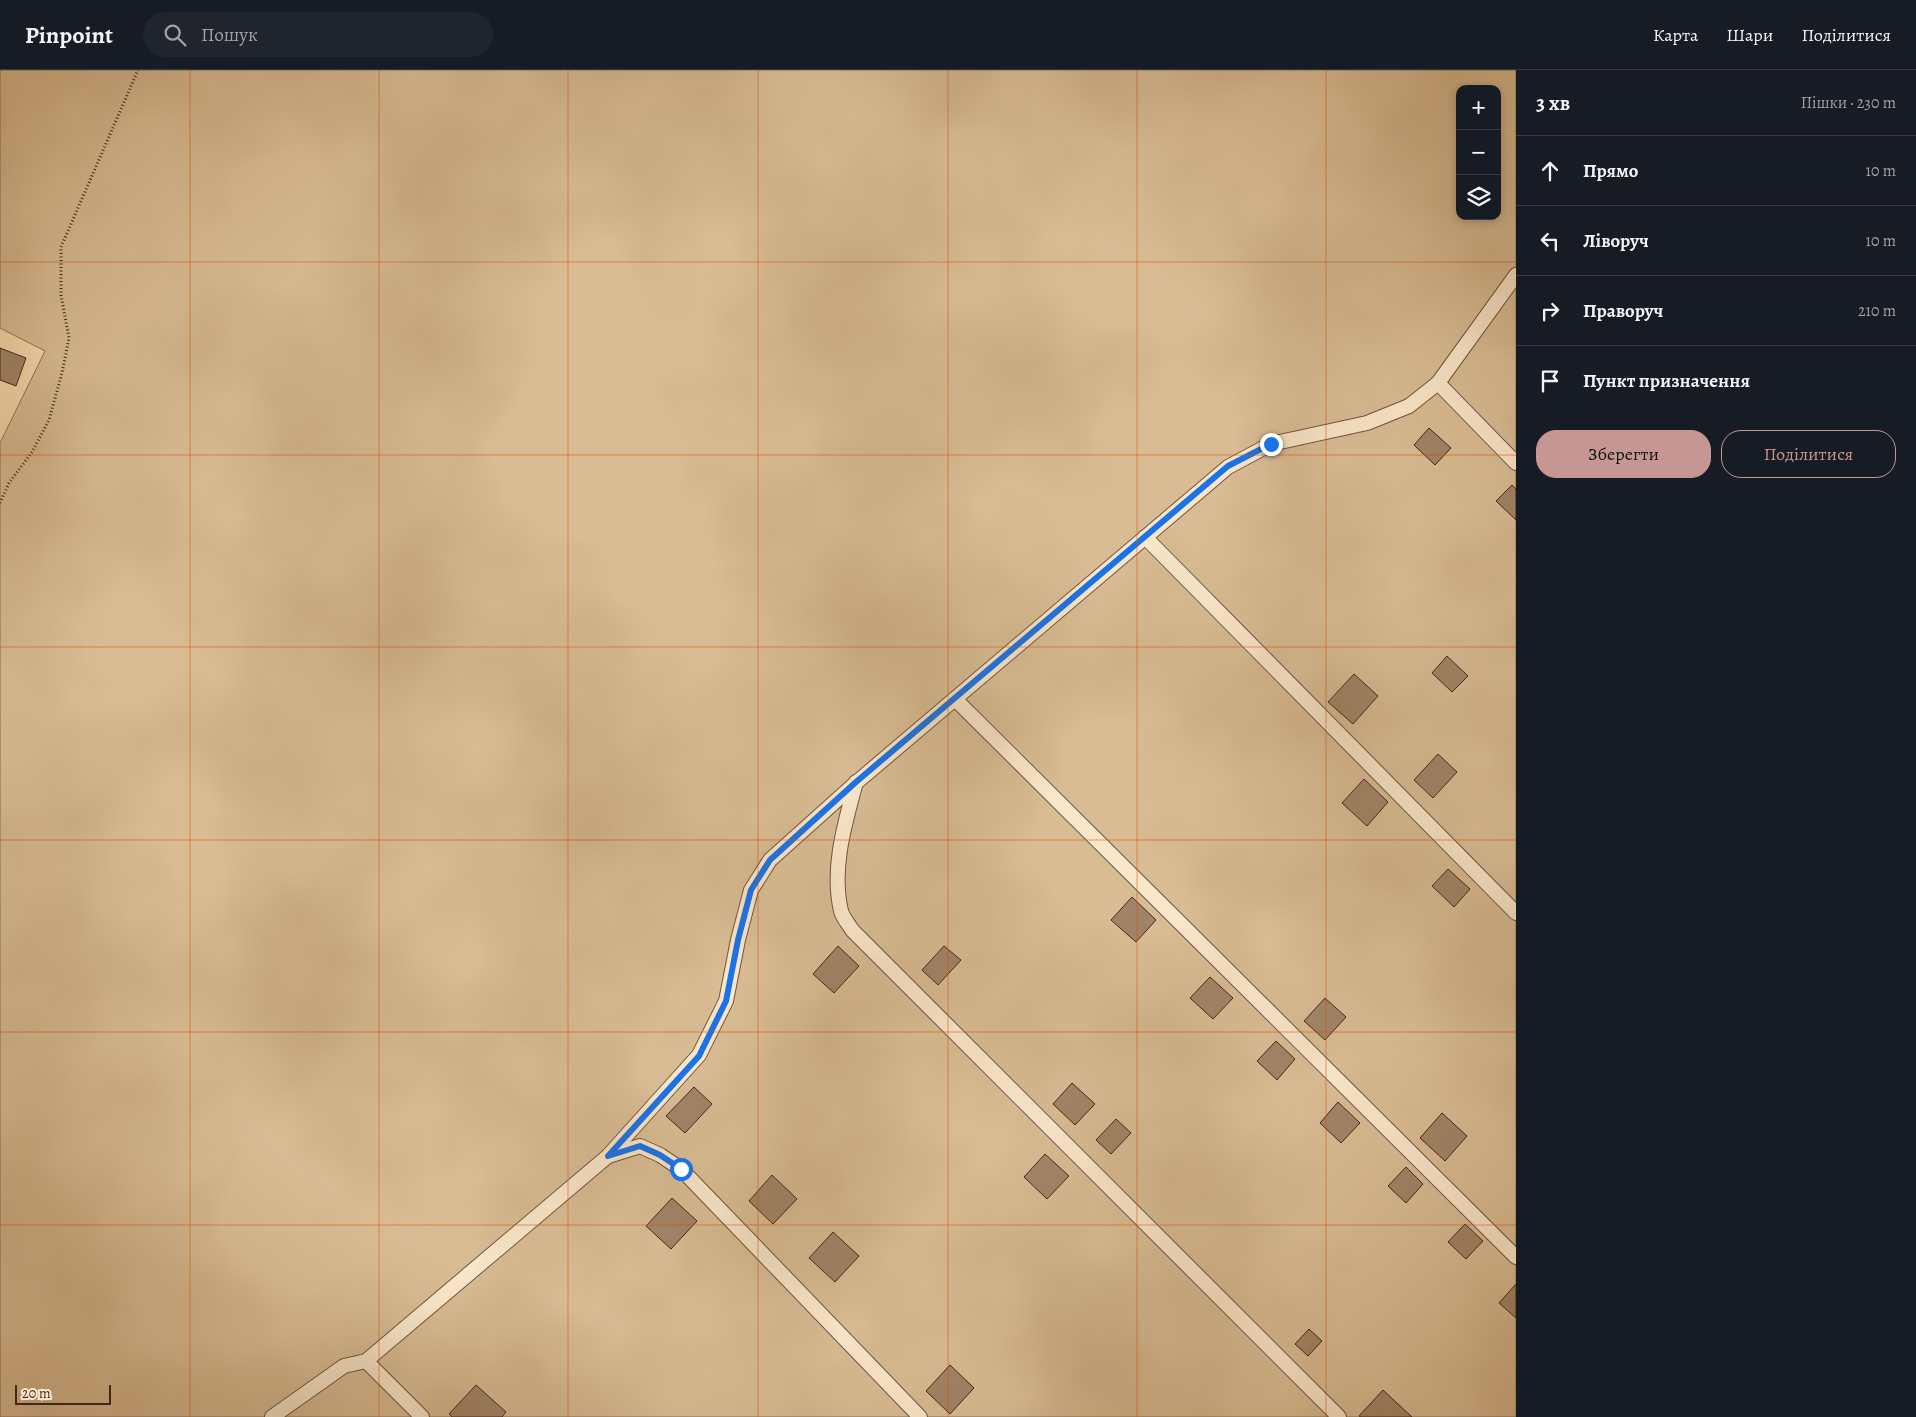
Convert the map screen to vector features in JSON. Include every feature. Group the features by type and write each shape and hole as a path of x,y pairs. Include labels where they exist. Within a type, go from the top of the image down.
{"lane":[{"path":"272,1417 344,1366 366,1361 608,1156 699,1056 726,1001 738,940 751,890 770,860 856,782 1228,466 1271,444 1367,423 1409,406 1438,383 1516,275"},
{"path":"1438,383 1516,463"},
{"path":"1145,537 1516,913"},
{"path":"955,699 1516,1257"},
{"path":"856,782 842,834 838,876 842,913 853,932 1339,1417"},
{"path":"608,1156 640,1146 660,1155 681,1169 920,1417"},
{"path":"366,1361 422,1417"}],"path":[{"path":"0,504 9,483 32,452 49,420 69,338 61,295 61,247 138,70"}],"shaded area":[{"path":"0,70 1516,70 1516,1417 0,1417 0,443 45,351 0,328"}],"building":[{"path":"0,348 26,358 16,386 0,380"},
{"path":"1429,428 1451,448 1435,465 1414,445"},
{"path":"1512,485 1516,489 1516,520 1496,501"},
{"path":"1447,656 1468,676 1452,692 1432,673"},
{"path":"1354,674 1378,696 1353,724 1328,702"},
{"path":"1438,754 1457,772 1433,798 1414,780"},
{"path":"1364,779 1388,802 1367,826 1342,803"},
{"path":"1448,869 1470,889 1454,907 1432,886"},
{"path":"1132,897 1156,920 1136,942 1111,920"},
{"path":"838,946 859,966 834,993 813,974"},
{"path":"944,946 961,960 938,985 922,970"},
{"path":"1210,977 1233,998 1213,1019 1190,998"},
{"path":"1325,998 1346,1017 1325,1040 1304,1021"},
{"path":"1276,1041 1295,1059 1277,1080 1257,1061"},
{"path":"1072,1083 1095,1104 1075,1125 1053,1104"},
{"path":"694,1087 712,1104 685,1133 666,1116"},
{"path":"1338,1102 1360,1123 1341,1143 1320,1123"},
{"path":"1442,1113 1467,1136 1445,1161 1420,1138"},
{"path":"1116,1119 1131,1133 1111,1154 1096,1140"},
{"path":"1045,1154 1069,1176 1047,1199 1024,1177"},
{"path":"1406,1167 1423,1184 1406,1203 1388,1186"},
{"path":"772,1175 797,1199 773,1224 749,1201"},
{"path":"672,1198 697,1221 671,1249 646,1226"},
{"path":"1465,1224 1483,1241 1466,1259 1448,1242"},
{"path":"833,1232 859,1256 835,1282 809,1258"},
{"path":"1516,1284 1516,1318 1499,1303"},
{"path":"1309,1329 1322,1341 1308,1356 1295,1344"},
{"path":"950,1365 974,1388 950,1414 926,1391"},
{"path":"476,1385 506,1412 502,1417 452,1417 449,1414"},
{"path":"1383,1390 1412,1417 1359,1416"}],"route":[{"path":"681,1169 660,1155 640,1146 608,1156 699,1056 726,1001 738,940 751,890 770,860 856,782 1228,466 1271,444"}]}
